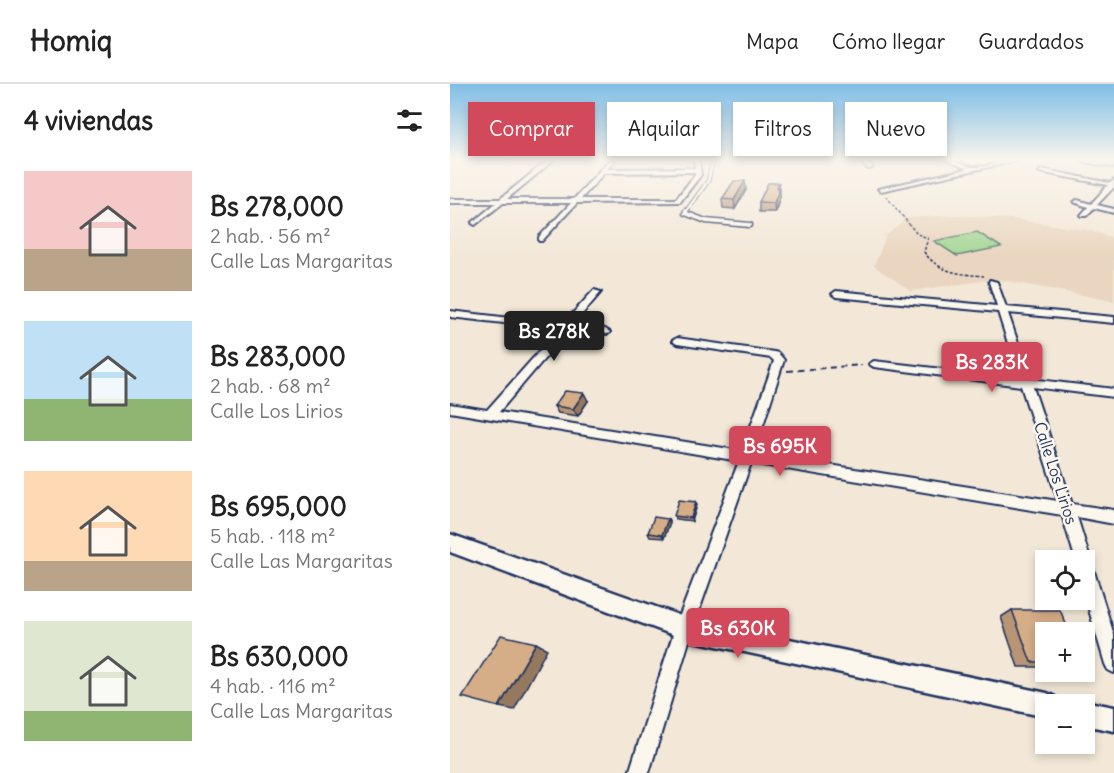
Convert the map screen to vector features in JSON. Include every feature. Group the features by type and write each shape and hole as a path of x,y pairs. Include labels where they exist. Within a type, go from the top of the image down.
{"street":[{"path":"475,223 512,192"},
{"path":"542,239 583,192"},
{"path":"450,201 678,201 685,192"},
{"path":"1084,215 1106,192"},
{"path":"1077,202 1114,211"},
{"name":"Calle Los Lirios","path":"993,282 1080,550"},
{"path":"490,414 597,292"},
{"path":"836,294 1114,320"},
{"path":"450,314 605,332"},
{"path":"639,773 684,628 747,456 779,360 774,355 677,341"},
{"path":"874,364 1114,393"},
{"path":"450,408 1114,517"},
{"path":"450,543 684,628 1035,702"},
{"name":"Calle Los Lirios","path":"1095,600 1114,664"},
{"path":"1095,715 1114,719"}],"lane":[{"path":"697,192 685,213 689,217 750,225"}],"path":[{"path":"884,192 917,234 928,238 924,252 930,262 945,271 992,277 993,282"},
{"path":"775,371 874,364"}],"shaded area":[{"path":"955,215 1014,219 1091,231 1114,238 1114,301 996,279 911,291 874,266 886,236 907,218"}],"green space":[{"path":"977,232 1001,247 957,256 934,241"}],"building":[{"path":"727,192 739,192 734,200 722,199"},
{"path":"764,192 778,192 774,203 759,202"},
{"path":"565,391 584,393 573,409 554,406"},
{"path":"679,500 696,502 691,518 674,516"},
{"path":"654,517 668,519 662,535 648,533"},
{"path":"1012,610 1060,610 1065,622 1035,622 1035,662 1031,662"},
{"path":"501,635 536,643 499,707 462,697"}]}
